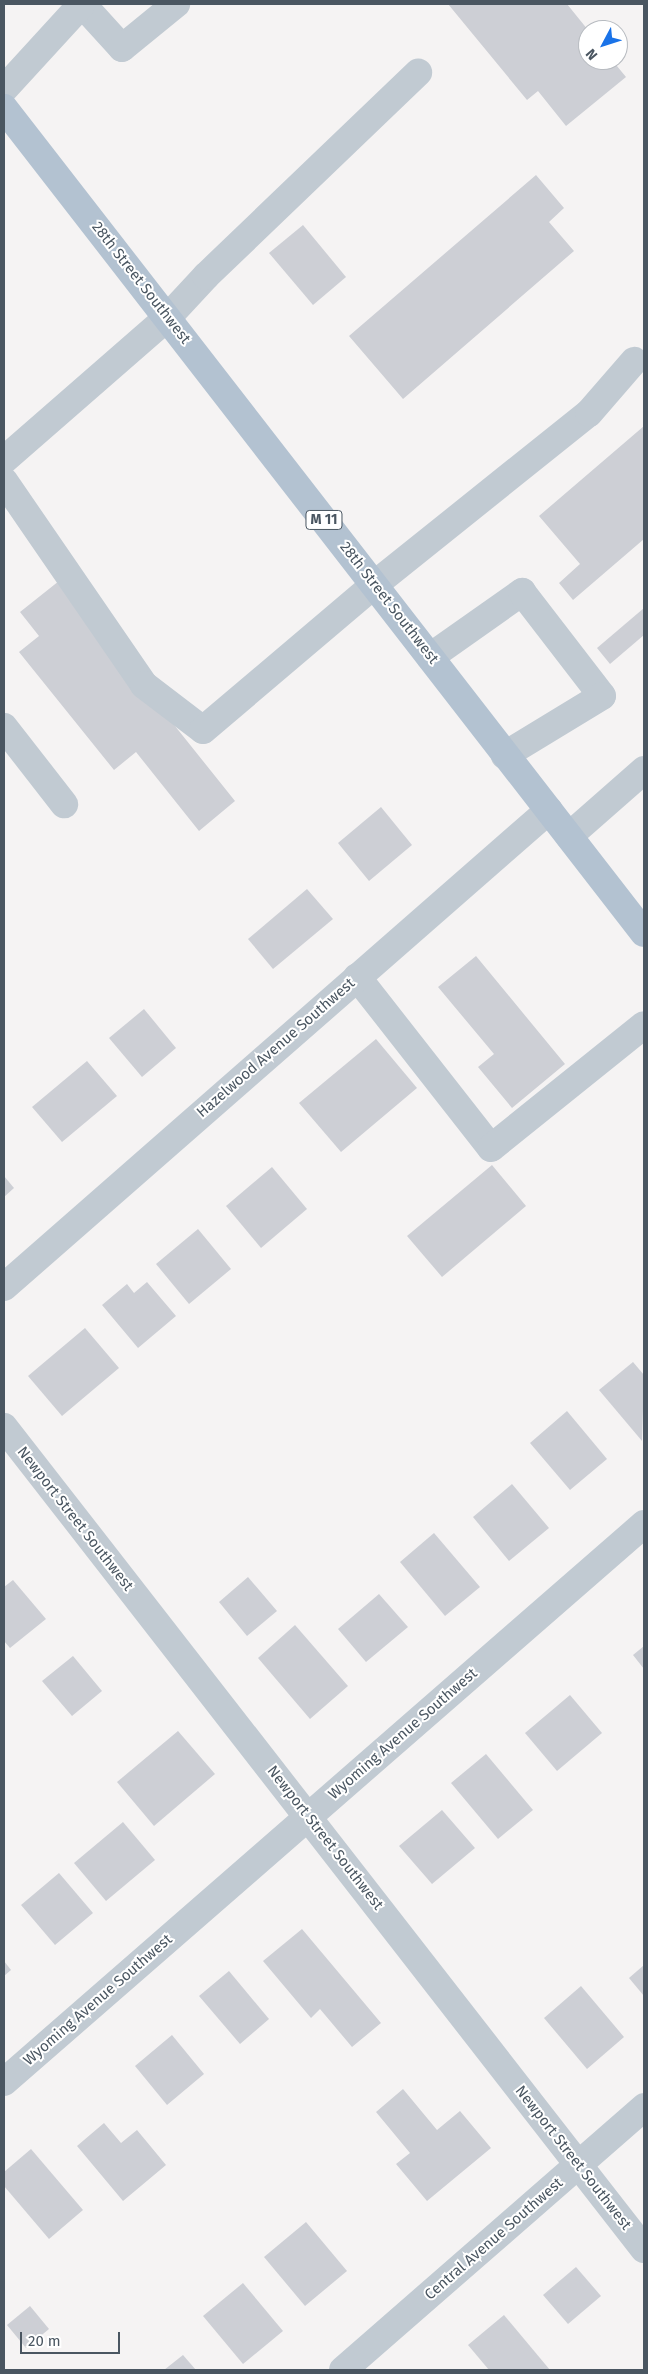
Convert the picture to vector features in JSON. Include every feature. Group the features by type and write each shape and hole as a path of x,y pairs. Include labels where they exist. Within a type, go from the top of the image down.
{"main road":[{"name":"28th Street Southwest","path":"4,108 644,933"}],"street":[{"path":"4,89 83,4 122,48 176,4"},
{"path":"4,460 168,317 206,276 418,73"},
{"path":"4,481 144,685 203,730 374,584 590,413 634,360"},
{"path":"430,657 522,592 602,696 505,754"},
{"path":"4,727 64,804"},
{"path":"569,836 644,770"},
{"name":"Hazelwood Avenue Southwest","path":"4,1287 548,810"},
{"path":"358,977 491,1148 644,1025"},
{"name":"Newport Street Southwest","path":"4,1428 644,2249"},
{"name":"Wyoming Avenue Southwest","path":"4,2082 644,1524"},
{"name":"Central Avenue Southwest","path":"343,2370 644,2107"}],"building":[{"path":"448,4 567,4 580,20 578,20 578,70 620,70 626,77 566,126 538,91 527,100"},
{"path":"536,175 564,208 549,222 574,251 403,399 349,336"},
{"path":"303,225 346,277 313,305 269,253"},
{"path":"644,426 644,539 573,600 559,583 580,564 539,516"},
{"path":"59,581 235,801 199,831 136,752 114,770 19,652 39,636 20,612"},
{"path":"644,608 644,635 610,664 597,648"},
{"path":"381,807 412,845 369,881 338,843"},
{"path":"307,889 333,919 273,969 248,939"},
{"path":"476,956 565,1064 512,1108 478,1067 494,1054 438,987"},
{"path":"144,1009 176,1048 142,1077 109,1038"},
{"path":"376,1039 417,1088 341,1152 299,1103"},
{"path":"87,1061 117,1096 62,1142 32,1107"},
{"path":"492,1165 526,1206 442,1277 407,1236"},
{"path":"272,1167 307,1209 261,1248 226,1206"},
{"path":"4,1176 14,1188 4,1197"},
{"path":"198,1229 231,1269 189,1304 156,1264"},
{"path":"147,1282 176,1316 138,1348 102,1305 127,1284 134,1293"},
{"path":"85,1328 119,1368 62,1416 28,1376"},
{"path":"633,1362 644,1375 642,1441 599,1390"},
{"path":"567,1411 607,1459 570,1490 530,1443"},
{"path":"512,1484 549,1528 509,1561 473,1517"},
{"path":"434,1533 480,1587 445,1616 400,1562"},
{"path":"248,1577 277,1611 247,1636 219,1602"},
{"path":"13,1580 46,1619 10,1648 4,1641 4,1587"},
{"path":"379,1594 408,1627 366,1662 338,1629"},
{"path":"295,1625 348,1686 310,1719 258,1658"},
{"path":"644,1646 644,1669 633,1655"},
{"path":"73,1656 102,1691 72,1716 42,1681"},
{"path":"570,1695 602,1733 557,1771 525,1733"},
{"path":"178,1731 215,1774 154,1826 117,1782"},
{"path":"486,1754 533,1810 498,1839 451,1783"},
{"path":"442,1810 475,1848 432,1884 399,1846"},
{"path":"123,1822 155,1860 106,1901 74,1863"},
{"path":"59,1873 93,1913 55,1945 21,1905"},
{"path":"302,1929 381,2023 352,2047 320,2009 311,2018 263,1961"},
{"path":"4,1961 11,1970 4,1976"},
{"path":"644,1965 644,1996 629,1978"},
{"path":"229,1971 269,2019 240,2044 199,1996"},
{"path":"581,1986 624,2037 587,2069 544,2018"},
{"path":"172,2035 204,2074 167,2105 135,2066"},
{"path":"403,2089 437,2130 460,2111 491,2148 427,2201 396,2164 410,2153 376,2112"},
{"path":"104,2123 121,2143 137,2130 166,2165 123,2201 77,2146"},
{"path":"31,2149 83,2210 49,2239 4,2186 4,2172"},
{"path":"306,2222 347,2271 305,2306 264,2257"},
{"path":"576,2267 601,2296 568,2324 543,2295"},
{"path":"243,2283 283,2331 243,2364 203,2316"},
{"path":"30,2306 49,2329 26,2348 7,2325"},
{"path":"504,2315 550,2370 489,2370 468,2345"},
{"path":"183,2355 196,2370 164,2370"}]}
